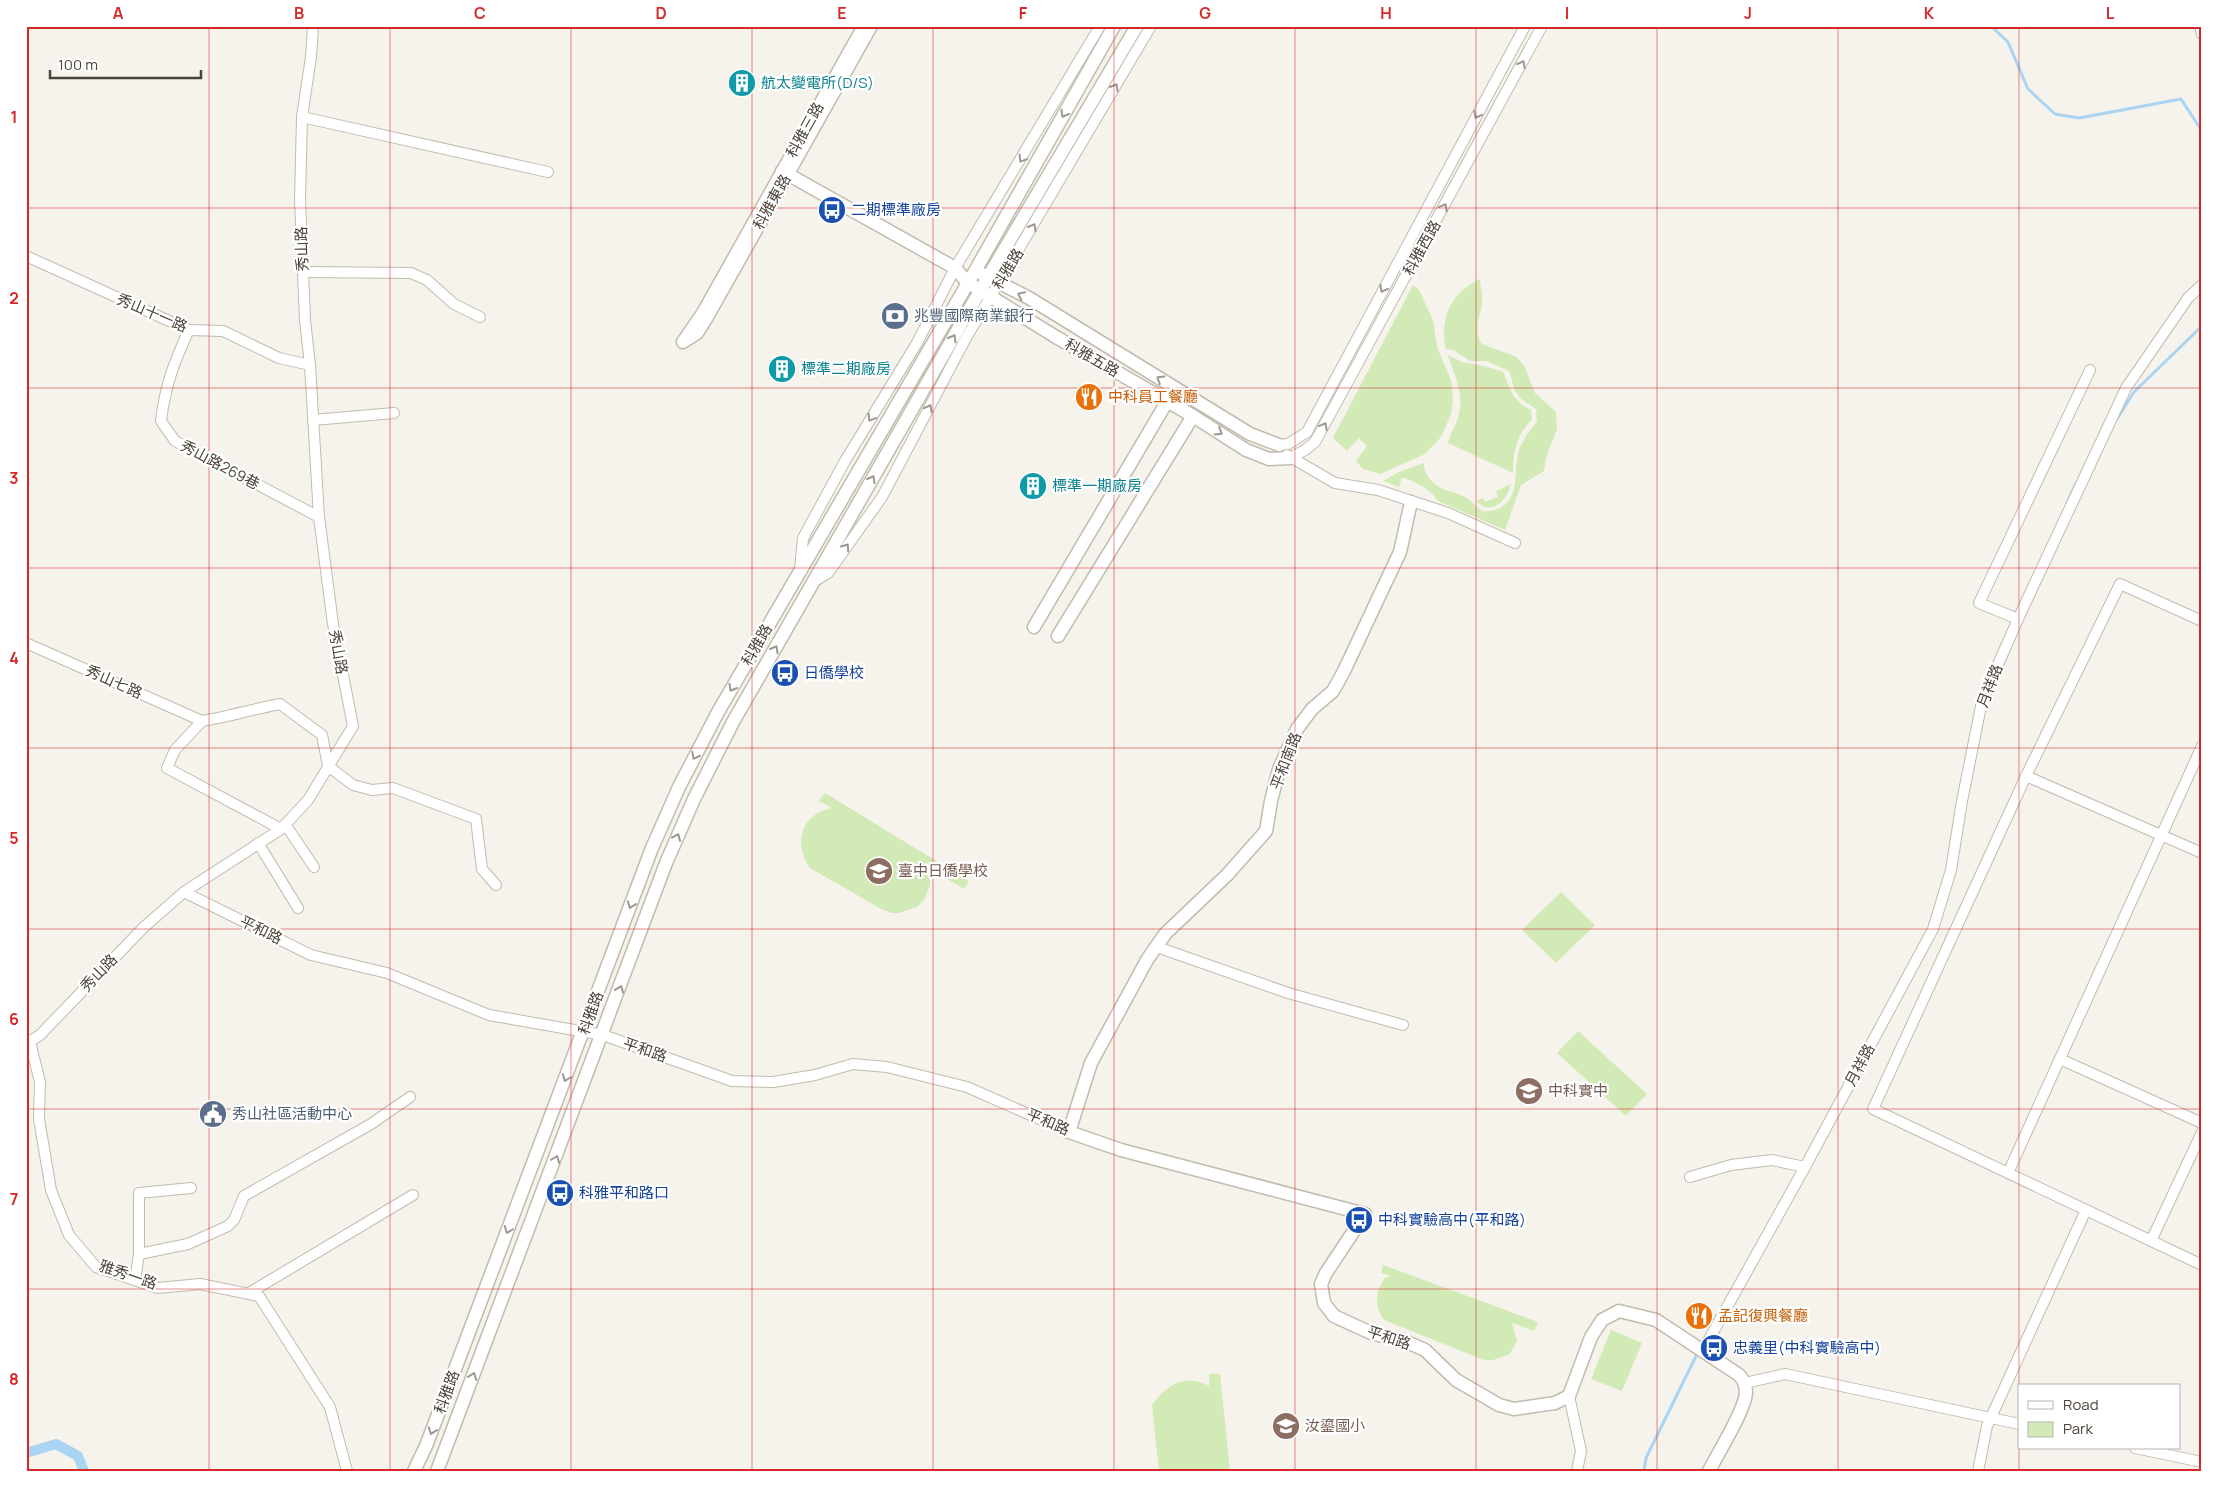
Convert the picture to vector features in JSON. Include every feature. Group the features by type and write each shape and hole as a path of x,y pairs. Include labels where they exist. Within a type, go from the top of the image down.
{"street":[{"name":"秀山路","path":"27,1042 40,1035 144,927 184,892 283,827 308,800 352,726 333,624 319,517 303,272 300,199 302,117 312,57 313,26"},
{"name":"科雅三路","path":"703,313 785,173 864,26"},
{"name":"科雅東路","path":"703,313 683,342 697,333 707,317 785,173 871,26"},
{"name":"科雅路","path":"800,571 803,538 845,461 917,342 955,268 1100,26"},
{"name":"科雅路","path":"414,1471 426,1446 652,848 679,787 718,712 975,271 1114,26"},
{"name":"科雅路","path":"986,294 988,277 1137,26"},
{"name":"科雅路","path":"437,1471 603,1035 666,863 694,799 733,722 813,582 986,294 1000,284 1151,26"},
{"name":"科雅西路","path":"1278,445 1288,444 1307,432 1525,26"},
{"name":"科雅西路","path":"1290,458 1315,442 1542,26"},
{"path":"2200,26 2202,34"},
{"path":"302,117 548,172"},
{"name":"科雅五路","path":"785,173 955,268 967,282 986,294 1056,337 1168,400 1246,450 1269,459 1290,458"},
{"name":"秀山十一路","path":"26,256 190,330 223,331 279,358 310,365"},
{"name":"科雅五路","path":"955,268 975,271 1029,298 1250,434 1278,445"},
{"path":"303,272 411,273 427,280 454,304 480,317"},
{"name":"月祥路","path":"1700,1350 1933,929 1951,870 1962,801 1982,701 2018,619 2126,388 2188,298 2202,285"},
{"name":"秀山路269巷","path":"190,330 175,358 165,390 161,421 175,441 319,517"},
{"path":"2018,619 1979,603 2090,370"},
{"path":"1034,627 1168,400"},
{"path":"313,420 394,413"},
{"path":"1058,636 1193,416"},
{"path":"1278,445 1290,458 1335,483 1378,490 1448,513 1515,543"},
{"name":"平和南路","path":"1069,1132 1091,1062 1147,960 1165,934 1227,875 1266,831 1270,801 1279,769 1297,729 1312,709 1333,691 1344,671 1400,552 1411,502"},
{"path":"2202,622 2120,584 2026,776 1872,1109 2151,1242 2202,1264"},
{"name":"秀山七路","path":"26,643 202,721"},
{"path":"314,867 283,827 167,768 175,750 202,721 224,718 246,710 280,704 322,735 328,766 353,785 372,790 394,788 476,819 482,869 496,885"},
{"path":"2008,1173 2202,746"},
{"path":"2026,776 2202,852"},
{"path":"258,843 298,908"},
{"name":"平和路","path":"184,892 311,955 387,973 489,1015 603,1035 732,1081 773,1082 815,1076 853,1064 887,1067 967,1088 1069,1132 1129,1153 1366,1214 1326,1273 1321,1284 1324,1303 1334,1316 1371,1333 1407,1342 1425,1350 1456,1380 1499,1405 1514,1408 1555,1403 1569,1396"},
{"path":"1157,947 1288,993 1403,1025"},
{"name":"雅秀一路","path":"27,1042 40,1082 39,1119 51,1190 69,1234 96,1267 158,1288 200,1284 249,1293"},
{"path":"2060,1059 2202,1123"},
{"path":"139,1254 188,1244 228,1226 234,1220 244,1196 371,1124 410,1097"},
{"path":"2151,1242 2202,1132"},
{"path":"1690,1177 1731,1165 1772,1160 1802,1167"},
{"path":"135,1280 139,1254 139,1192 191,1188"},
{"path":"249,1293 413,1195"},
{"path":"1978,1471 1987,1426 2086,1210"},
{"path":"249,1293 259,1296 330,1407 347,1471"},
{"path":"1577,1471 1581,1451 1569,1396 1592,1337 1602,1320 1619,1311 1656,1320 1739,1375 1744,1383 1746,1396 1709,1471"},
{"path":"1744,1383 1784,1374 2018,1424"},
{"path":"2145,1450 2202,1462"}],"green space":[{"path":"1480,279 1482,301 1478,324 1479,339 1482,344 1517,357 1524,366 1535,393 1556,412 1557,429 1546,457 1544,471 1521,485 1505,530 1438,501 1426,489 1402,477 1399,487 1383,481 1399,472 1424,463 1429,479 1436,485 1465,497 1483,511 1498,509 1510,499 1515,484 1519,449 1523,440 1537,421 1536,409 1521,399 1515,391 1509,371 1486,361 1470,361 1453,350 1446,349 1444,338 1444,327 1450,307 1462,291"},
{"path":"1413,285 1419,290 1433,320 1437,347 1451,380 1453,400 1451,414 1441,437 1425,454 1380,474 1363,469 1356,461 1367,446 1359,438 1347,451 1333,438"},
{"path":"1448,355 1462,362 1503,372 1513,395 1522,405 1531,410 1532,420 1522,431 1516,444 1513,473 1448,443 1457,421 1460,395"},
{"path":"1511,484 1505,498 1494,507 1484,507 1476,501 1483,498 1485,502 1498,497 1496,491"},
{"path":"825,793 969,881 964,889 930,869 930,885 924,900 917,907 900,913 891,913 810,868 802,849 801,840 807,823 813,816 821,811 832,808 819,801"},
{"path":"1561,892 1595,925 1556,963 1522,930"},
{"path":"1578,1031 1647,1094 1626,1116 1557,1053"},
{"path":"1383,1265 1538,1322 1534,1331 1512,1323 1517,1341 1510,1354 1493,1360 1484,1360 1384,1320 1377,1304 1377,1299 1379,1288 1385,1278 1391,1276 1381,1273"},
{"path":"1611,1330 1642,1343 1622,1391 1591,1379"},
{"path":"1209,1374 1220,1374 1230,1471 1159,1471 1152,1405 1164,1392 1177,1383 1192,1381 1201,1382 1209,1386"}],"waterway":[{"path":"1991,26 2008,42 2028,89 2055,114 2079,118 2181,99 2202,131"},
{"path":"2117,419 2134,392 2202,326"},
{"path":"2067,503 2076,483"},
{"path":"1644,1471 1646,1458 1698,1352"},
{"path":"26,1453 56,1444 78,1456 84,1471"}],"place":[{"name":"航太變電所(D/S)","path":"742,83"},
{"name":"二期標準廠房","path":"832,210"},
{"name":"兆豐國際商業銀行","path":"895,316"},
{"name":"標準二期廠房","path":"782,369"},
{"name":"中科員工餐廳","path":"1089,397"},
{"name":"標準一期廠房","path":"1033,486"},
{"name":"日僑學校","path":"785,673"},
{"name":"臺中日僑學校","path":"879,871"},
{"name":"中科實中","path":"1529,1091"},
{"name":"秀山社區活動中心","path":"213,1114"},
{"name":"科雅平和路口","path":"560,1193"},
{"name":"中科實驗高中(平和路)","path":"1359,1220"},
{"name":"孟記復興餐廳","path":"1699,1316"},
{"name":"忠義里(中科實驗高中)","path":"1714,1348"},
{"name":"汝鎏國小","path":"1286,1426"}]}
